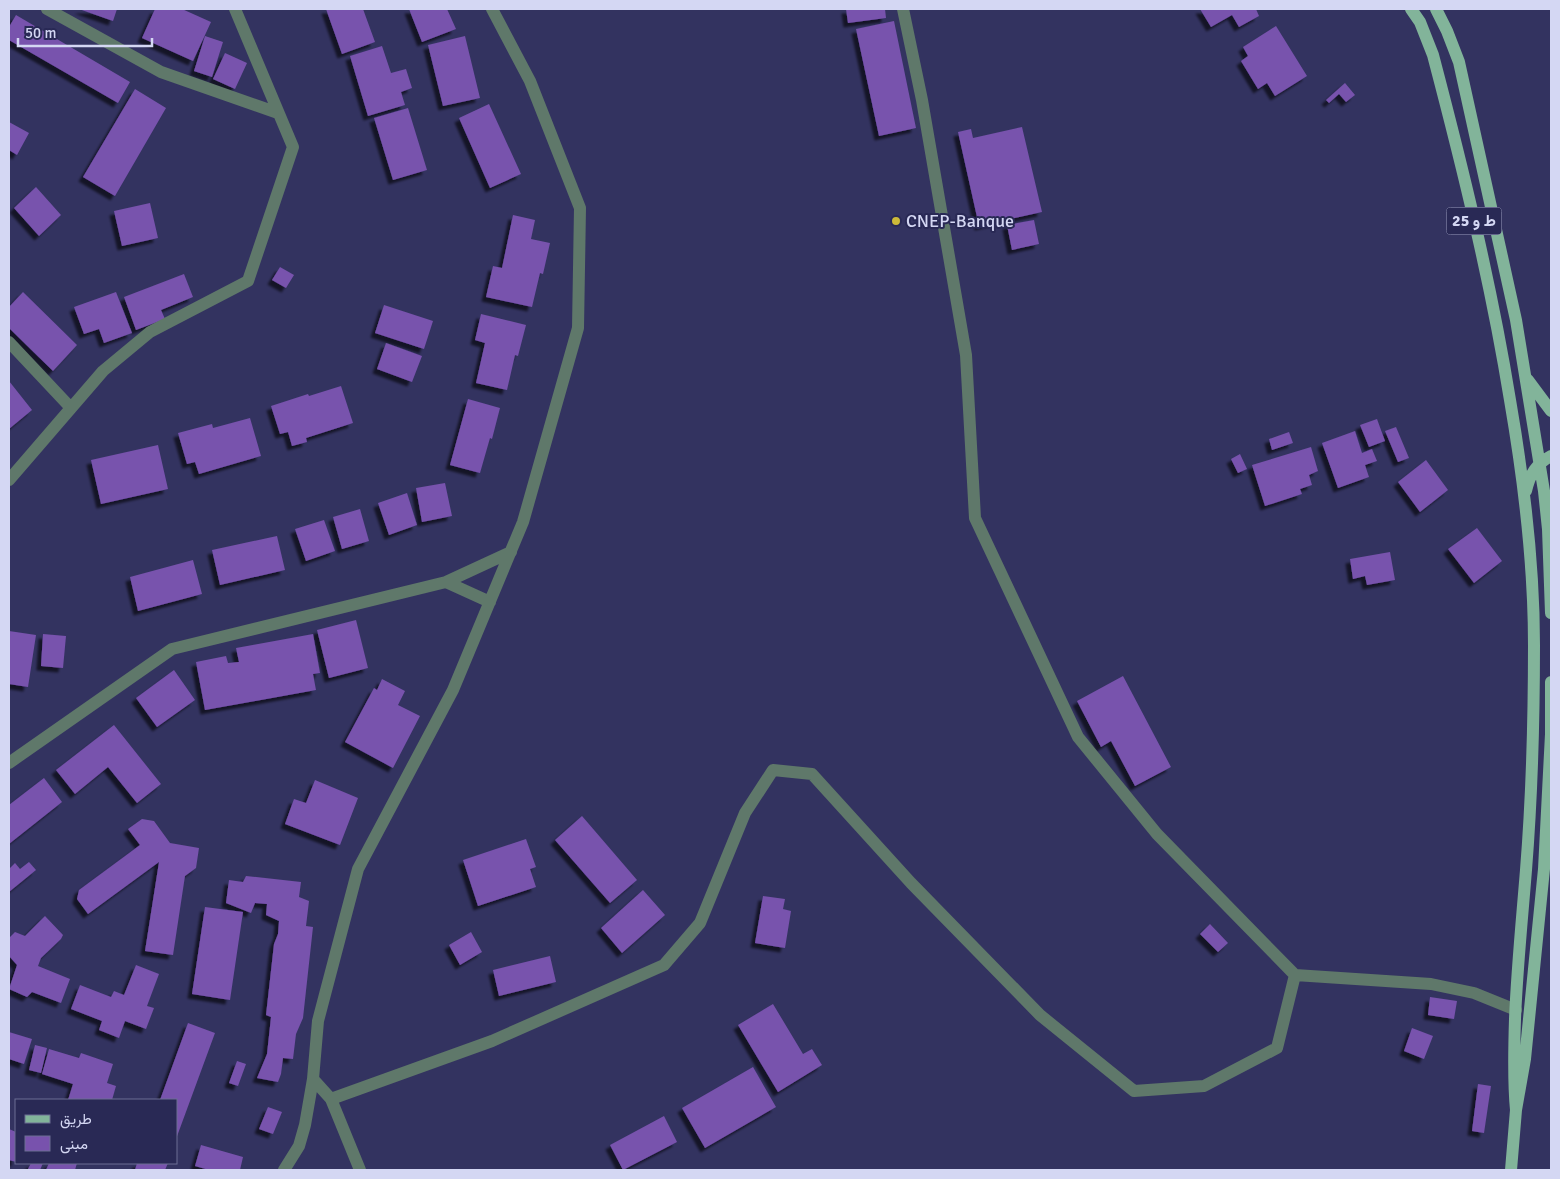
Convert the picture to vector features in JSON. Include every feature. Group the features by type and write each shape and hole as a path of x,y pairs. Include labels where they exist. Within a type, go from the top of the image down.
{"main road":[{"name":"ط و 25","path":"1411,9 1420,22 1433,55 1447,109 1486,270 1517,439"},
{"path":"1436,9 1459,62 1506,270 1526,376 1548,462 1551,613"},
{"path":"1526,376 1551,411"},
{"path":"1517,439 1548,462"},
{"path":"1516,1110 1513,1084 1516,1010 1527,865 1534,699 1534,587 1525,494 1517,439"},
{"path":"1525,494 1528,482 1548,462"},
{"path":"1511,1170 1516,1110 1526,1059 1544,869 1550,760 1551,682"}],"street":[{"path":"47,9 161,72 278,113"},
{"path":"9,480 103,371 150,332 248,281 293,147 236,9"},
{"path":"284,1170 299,1146 305,1125 313,1079 318,1020 358,869 453,690 524,522 578,328 580,208 530,81 492,9"},
{"path":"903,9 922,100 966,355 975,518 1078,737 1157,834 1295,975 1431,984 1474,993 1516,1010"},
{"path":"9,342 71,408"},
{"path":"9,763 172,649 446,582 511,552"},
{"path":"446,582 490,602"},
{"path":"331,1099 492,1040 664,965 700,923 745,813 773,770 812,774 911,883 1040,1014 1134,1091 1204,1086 1278,1048 1295,975"},
{"path":"313,1079 331,1099 360,1170"}],"building":[{"path":"79,9 117,9 113,21"},
{"path":"155,9 182,9 211,22 193,61 142,38"},
{"path":"326,9 363,9 375,42 342,54"},
{"path":"409,9 447,9 456,29 422,42"},
{"path":"846,9 885,9 886,18 848,23"},
{"path":"1200,9 1256,9 1259,16 1239,27 1232,15 1211,27"},
{"path":"16,15 130,82 118,103 9,40 9,27"},
{"path":"894,21 916,128 879,136 856,29"},
{"path":"1276,26 1307,76 1275,96 1267,83 1258,89 1241,61 1248,56 1243,47"},
{"path":"205,36 223,42 212,77 194,71"},
{"path":"465,36 480,98 443,106 428,45"},
{"path":"382,46 391,73 406,69 412,88 401,92 405,105 368,116 350,56"},
{"path":"225,53 247,63 235,89 213,79"},
{"path":"1345,83 1355,95 1346,102 1339,94 1329,103 1326,100"},
{"path":"135,89 166,108 115,196 83,177"},
{"path":"489,104 521,174 490,188 459,118"},
{"path":"408,108 427,170 393,180 374,118"},
{"path":"9,122 29,133 17,155 9,150"},
{"path":"1022,127 1042,212 979,226 958,132 971,129 973,138"},
{"path":"36,187 61,215 39,236 14,208"},
{"path":"150,203 158,238 122,246 114,211"},
{"path":"513,215 535,220 531,239 550,243 543,274 540,273 532,307 486,297 493,266 502,268"},
{"path":"1034,220 1039,244 1012,250 1007,225"},
{"path":"280,267 294,275 286,288 272,280"},
{"path":"184,274 193,297 161,310 165,319 136,330 124,297"},
{"path":"23,292 77,345 53,371 9,328 9,307"},
{"path":"116,292 132,333 104,343 99,329 84,334 74,307"},
{"path":"384,305 433,321 424,349 375,333"},
{"path":"481,314 526,325 518,356 515,355 507,390 476,383 485,343 475,340"},
{"path":"386,343 422,356 412,382 377,369"},
{"path":"9,381 32,410 9,429"},
{"path":"341,386 353,423 306,438 307,442 292,446 288,432 280,434 271,406"},
{"path":"468,399 500,408 480,473 450,465"},
{"path":"250,418 261,456 199,474 195,462 187,464 178,433 212,424 213,428"},
{"path":"1377,419 1385,441 1369,447 1360,425"},
{"path":"1396,427 1409,458 1398,462 1385,431"},
{"path":"1355,431 1362,453 1372,449 1377,461 1365,465 1369,477 1338,488 1322,443"},
{"path":"1289,432 1293,443 1272,450 1269,439"},
{"path":"158,445 168,489 101,504 91,460"},
{"path":"1311,447 1318,471 1309,475 1312,485 1300,489 1302,494 1265,506 1252,465"},
{"path":"1240,454 1247,469 1238,473 1231,459"},
{"path":"1426,460 1448,490 1420,512 1398,482"},
{"path":"445,483 452,516 422,522 416,488"},
{"path":"407,493 417,525 389,535 378,503"},
{"path":"360,509 369,541 342,549 333,517"},
{"path":"324,520 335,551 306,561 295,529"},
{"path":"1477,528 1502,561 1474,583 1448,549"},
{"path":"277,536 285,570 220,585 212,550"},
{"path":"1390,552 1395,580 1367,585 1365,576 1353,579 1350,559"},
{"path":"193,560 202,594 138,611 130,577"},
{"path":"356,620 368,668 329,678 317,630"},
{"path":"9,631 36,635 28,687 9,684"},
{"path":"43,634 66,636 63,668 41,666"},
{"path":"313,634 320,673 313,674 316,690 205,710 196,662 226,656 228,663 239,662 236,648"},
{"path":"174,670 195,700 157,727 136,698"},
{"path":"1123,676 1171,767 1135,786 1111,741 1101,747 1077,701"},
{"path":"382,679 405,691 398,705 420,716 393,768 345,742 374,688 377,690"},
{"path":"114,725 161,784 137,803 108,767 75,794 56,770"},
{"path":"44,778 62,802 9,844 9,805"},
{"path":"315,780 358,798 340,845 285,824 294,799 306,803"},
{"path":"582,816 637,880 610,903 555,840"},
{"path":"142,819 154,821 170,843 199,848 196,868 185,876 173,955 145,951 159,862 88,914 77,899 79,890 140,845 128,829"},
{"path":"526,839 536,867 530,869 536,887 478,906 463,860"},
{"path":"29,862 36,870 9,892 9,869 15,863 20,869"},
{"path":"246,876 301,882 299,897 309,901 306,926 313,927 303,1018 296,1034 293,1059 283,1058 278,1082 257,1078 267,1054 271,1017 266,1015 274,944 278,934 279,921 266,915 267,904 255,903 251,913 226,903 229,880 243,882"},
{"path":"643,890 665,915 622,953 601,928"},
{"path":"763,896 785,899 783,909 791,911 785,948 755,943"},
{"path":"205,907 243,912 230,1000 192,994"},
{"path":"45,916 63,935 41,958 38,966 70,979 61,1003 32,992 27,997 9,989 17,965 9,956 9,938 15,932 25,936"},
{"path":"1210,924 1228,943 1218,952 1200,934"},
{"path":"471,932 482,952 460,965 449,945"},
{"path":"550,956 556,982 499,996 493,970"},
{"path":"136,965 159,974 147,1006 154,1008 146,1029 125,1021 119,1038 99,1030 102,1021 71,1009 80,985 111,997 114,991 124,995"},
{"path":"1430,997 1457,1001 1454,1019 1428,1015"},
{"path":"773,1004 803,1054 812,1049 822,1065 778,1092 738,1025"},
{"path":"188,1023 215,1033 178,1134 178,1099 160,1099"},
{"path":"1412,1028 1433,1036 1424,1059 1404,1051"},
{"path":"9,1032 32,1039 24,1064 9,1059"},
{"path":"35,1045 47,1048 41,1073 29,1070"},
{"path":"49,1049 79,1058 81,1053 113,1064 107,1083 116,1086 112,1099 68,1099 73,1084 42,1074"},
{"path":"237,1061 246,1064 238,1086 229,1083"},
{"path":"753,1067 776,1107 705,1148 682,1108"},
{"path":"1478,1084 1491,1086 1484,1133 1472,1131"},
{"path":"268,1107 282,1112 273,1134 259,1129"},
{"path":"664,1116 677,1142 623,1170 610,1145"},
{"path":"9,1129 15,1132 15,1162 9,1160"},
{"path":"201,1145 243,1157 240,1170 209,1170 195,1166"},
{"path":"30,1164 43,1164 40,1170 28,1169"},
{"path":"49,1164 77,1164 75,1170 46,1170"},
{"path":"137,1164 168,1164 165,1170 135,1170"}],"place":[{"name":"CNEP-Banque","path":"896,221"}]}
